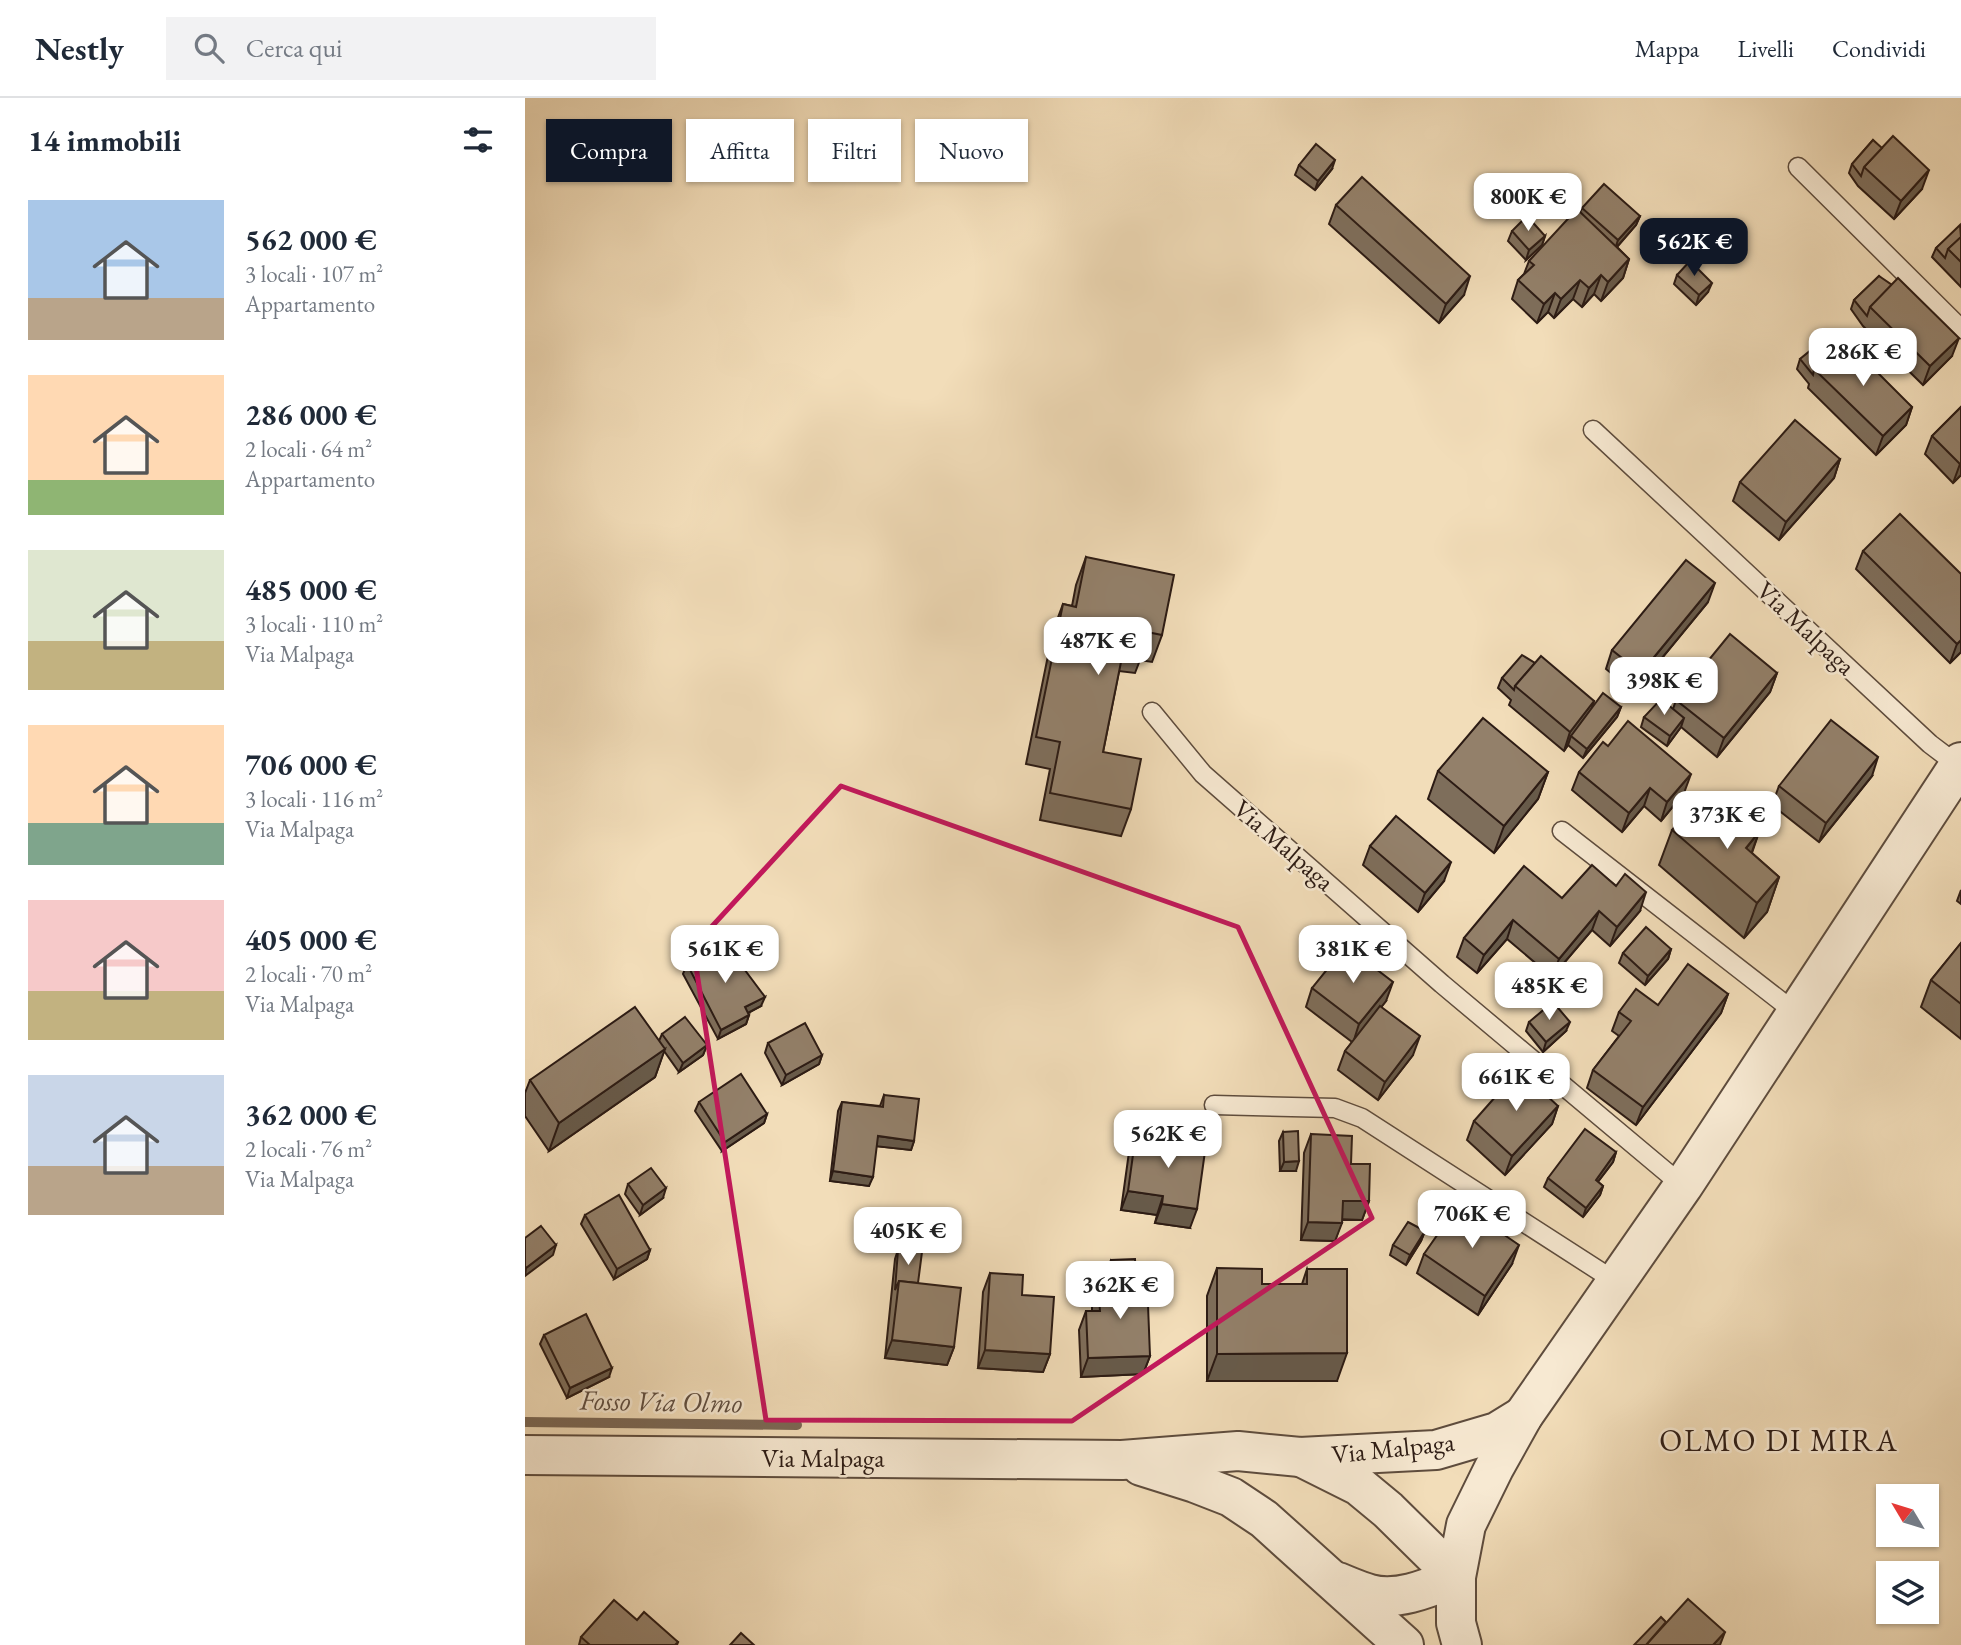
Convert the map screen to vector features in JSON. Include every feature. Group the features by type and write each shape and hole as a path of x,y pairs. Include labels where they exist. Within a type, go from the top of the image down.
{"street":[{"name":"Via Malpaga","path":"1457,1577 1467,1525 1493,1468 1524,1416 1683,1186 1960,764"},
{"name":"Via Malpaga","path":"525,1455 1122,1460 1238,1451 1300,1457 1436,1450 1497,1432 1524,1416"},
{"name":"Via Malpaga","path":"1300,1457 1359,1486 1388,1510 1457,1577"},
{"name":"Via Malpaga","path":"1122,1460 1231,1497 1264,1519 1404,1645"},
{"name":"Via Malpaga","path":"1332,1580 1372,1595 1398,1595 1457,1577"},
{"path":"1457,1577 1456,1623 1462,1645"}],"lane":[{"path":"1798,167 1961,330"},
{"name":"Via Malpaga","path":"1593,430 1920,734 1960,764"},
{"name":"Via Malpaga","path":"1152,712 1203,774 1442,984 1683,1186"},
{"path":"1562,831 1797,1013"},
{"path":"1214,1105 1335,1108 1362,1118 1618,1283"}],"highlighted area":[{"path":"841,786 1238,927 1372,1218 1072,1421 766,1420 693,947"}],"building":[{"path":"1893,136 1929,170 1901,201 1864,167"},
{"path":"1873,140 1882,148 1864,167 1861,176 1852,164"},
{"path":"1316,144 1335,160 1318,181 1299,165"},
{"path":"1362,177 1470,276 1446,304 1336,205"},
{"path":"1604,184 1640,216 1618,240 1582,208"},
{"path":"1577,209 1629,259 1608,282 1601,275 1589,288 1580,280 1561,299 1555,293 1544,304 1518,280 1534,265 1529,261"},
{"path":"1527,216 1545,236 1529,250 1512,231"},
{"path":"1960,225 1961,237 1948,249 1945,258 1936,248"},
{"path":"1961,237 1961,262 1948,249"},
{"path":"1690,261 1712,283 1699,295 1677,275"},
{"path":"1879,276 1892,285 1870,307 1867,316 1854,300"},
{"path":"1898,278 1959,338 1930,366 1870,307"},
{"path":"1828,336 1838,346 1814,369 1813,375 1800,359"},
{"path":"1844,339 1912,407 1883,436 1814,369"},
{"path":"1961,407 1961,463 1960,464 1932,436"},
{"path":"1795,420 1840,459 1786,522 1740,482"},
{"path":"1900,514 1961,574 1961,640 1957,644 1863,551"},
{"path":"1086,557 1174,575 1162,635 1147,632 1145,646 1125,642 1103,752 1141,759 1131,809 1050,793 1060,742 1036,737 1063,604 1076,607"},
{"path":"1686,560 1715,583 1641,673 1612,650"},
{"path":"1730,634 1777,673 1724,738 1676,700"},
{"path":"1522,655 1535,663 1514,690 1502,678"},
{"path":"1541,656 1594,701 1570,732 1515,686"},
{"path":"1603,693 1621,707 1587,749 1571,736"},
{"path":"1661,699 1684,718 1670,736 1644,717"},
{"path":"1483,718 1548,772 1504,826 1438,771"},
{"path":"1831,720 1878,757 1826,823 1779,786"},
{"path":"1628,721 1691,774 1667,802 1650,788 1629,813 1579,772 1603,742 1608,746"},
{"path":"1695,803 1729,832 1742,817 1759,832 1746,848 1779,877 1757,903 1672,830"},
{"path":"1396,816 1451,862 1425,893 1370,846"},
{"path":"1592,865 1616,886 1625,874 1646,892 1617,927 1599,911 1559,959 1513,920 1484,955 1464,938 1524,866 1562,898"},
{"path":"1646,927 1671,949 1648,976 1623,953"},
{"path":"724,942 765,997 745,1007 749,1015 721,1030 687,964"},
{"path":"1961,943 1961,1004 1931,980"},
{"path":"1346,946 1393,982 1359,1024 1312,988"},
{"path":"1688,964 1728,994 1643,1107 1593,1070 1631,1021 1619,1012 1636,989 1658,1005"},
{"path":"1553,1002 1570,1022 1546,1042 1529,1022"},
{"path":"1380,1006 1420,1036 1385,1082 1345,1051"},
{"path":"635,1007 665,1049 559,1123 530,1080"},
{"path":"685,1017 707,1045 683,1063 662,1034"},
{"path":"805,1023 822,1055 786,1075 768,1043"},
{"path":"1519,1070 1558,1106 1512,1156 1474,1121"},
{"path":"741,1074 767,1114 725,1142 699,1102"},
{"path":"884,1095 919,1099 914,1141 878,1136 873,1177 833,1171 842,1102 883,1107"},
{"path":"1585,1129 1616,1152 1596,1180 1603,1186 1586,1208 1548,1178"},
{"path":"1298,1131 1299,1161 1284,1162 1283,1132"},
{"path":"1136,1133 1206,1144 1197,1209 1162,1204 1163,1196 1128,1191"},
{"path":"1311,1134 1352,1136 1351,1164 1370,1164 1369,1201 1343,1201 1342,1223 1308,1222"},
{"path":"651,1168 666,1188 643,1205 628,1184"},
{"path":"619,1195 650,1250 617,1269 585,1215"},
{"path":"1459,1204 1519,1245 1485,1296 1424,1254"},
{"path":"1408,1222 1425,1231 1410,1255 1393,1245"},
{"path":"541,1226 556,1245 526,1268 525,1238"},
{"path":"898,1250 922,1252 918,1283 899,1281 895,1290"},
{"path":"1135,1259 1136,1280 1111,1283 1111,1260"},
{"path":"1217,1268 1262,1269 1262,1284 1307,1284 1307,1269 1347,1269 1347,1353 1217,1354"},
{"path":"990,1273 1023,1275 1022,1295 1054,1297 1050,1354 985,1350"},
{"path":"1147,1279 1150,1356 1088,1358 1086,1311 1100,1311 1098,1284"},
{"path":"899,1281 961,1288 954,1347 892,1340"},
{"path":"586,1314 612,1368 570,1388 544,1335"},
{"path":"1688,1599 1725,1632 1713,1645 1646,1645"},
{"path":"614,1600 637,1620 644,1612 678,1642 675,1645 590,1645 581,1637"},
{"path":"1661,1617 1666,1622 1646,1645 1634,1645"},
{"path":"741,1633 754,1645 730,1645"}],"waterway":[{"name":"Fosso Via Olmo","path":"525,1422 797,1425"}],"district":[{"name":"OLMO DI MIRA","path":"1779,1441"}]}
